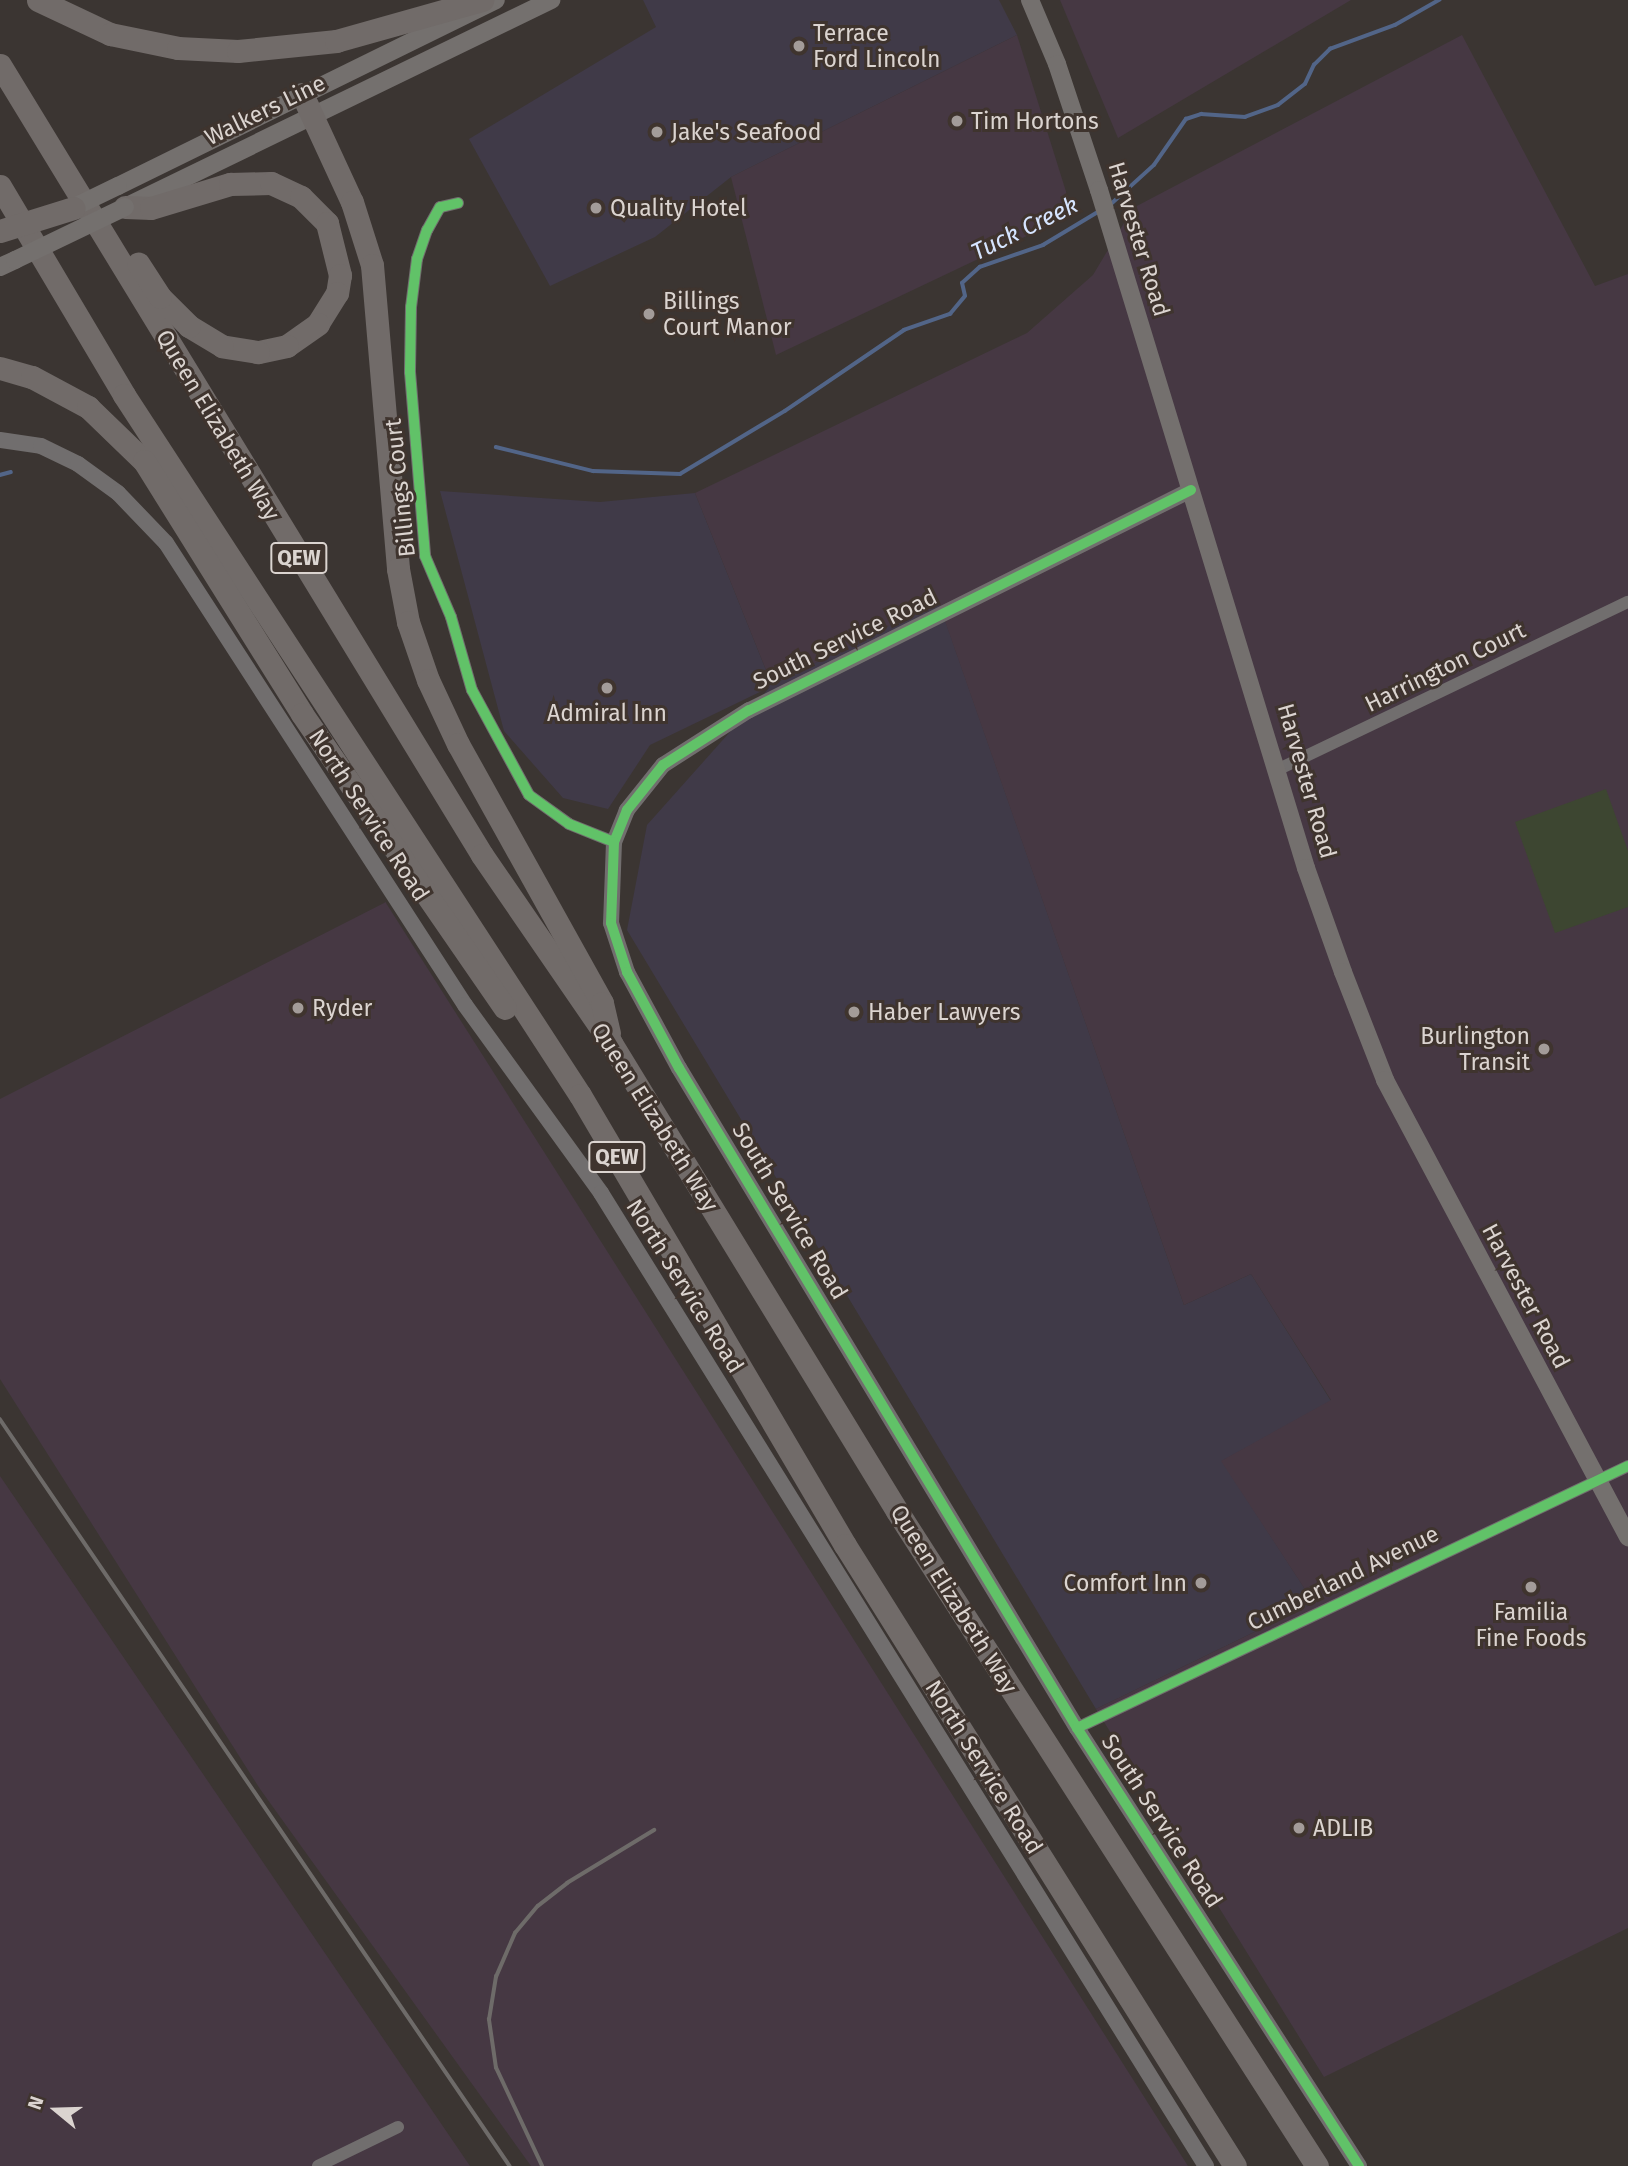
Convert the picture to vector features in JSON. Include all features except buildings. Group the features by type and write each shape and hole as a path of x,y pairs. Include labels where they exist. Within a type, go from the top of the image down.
{"highway":[{"path":"38,0 121,37 178,48 238,51 336,41 482,0"},
{"name":"Queen Elizabeth Way","path":"0,65 81,206 482,855 611,1043 921,1549 1317,2166"},
{"path":"302,94 365,236 372,265 398,569 408,622 428,680 458,744 602,1003 611,1043"},
{"path":"9,233 81,206 120,234 173,312 222,346 258,352 287,346 318,324 337,293 340,260 327,223 316,209 288,189 271,183 230,184 151,208 121,197"},
{"name":"QEW","path":"0,186 124,395 580,1095 845,1545 1235,2166"},
{"path":"0,192 124,395"},
{"path":"0,368 32,377 88,407 144,461 302,714 548,1069 580,1095"}],"main road":[{"name":"Walkers Line","path":"7,263 302,94 496,0"},
{"name":"Walkers Line","path":"81,206 121,197 313,115 551,0"},
{"name":"Harvester Road","path":"1030,0 1057,64 1099,190 1279,769 1306,868 1385,1080 1628,1537"},
{"path":"0,244 9,233"}],"street":[{"name":"Billings Court","path":"458,202 440,207 427,230 417,259 411,307 410,372 425,556 451,617 471,690 529,795 569,824 614,842"},
{"name":"North Service Road","path":"0,440 41,446 78,464 118,493 166,543 465,1005 601,1193 1206,2166"},
{"name":"South Service Road","path":"1191,490 716,729 663,765 627,810 614,842 611,923 615,945 644,1006 1077,1728 1359,2166"},
{"name":"Harrington Court","path":"1279,769 1628,602"},
{"name":"Cumberland Avenue","path":"1077,1728 1628,1466"},
{"path":"318,2166 398,2127"}],"shaded area":[{"path":"643,0 999,0 1017,35 731,177 655,237 550,286 469,139 656,27"},
{"path":"1060,0 1351,0 1118,138"},
{"path":"1017,35 1073,214 776,355 731,177"},
{"path":"1462,35 1595,286 1628,274 1628,1928 1324,2077 1096,1709 1314,1603 1221,1461 1331,1400 1251,1274 1184,1305 938,601 772,685 695,493 1027,333 1093,275 1133,208"},
{"path":"440,491 600,502 695,493 772,685 938,600 1184,1305 1251,1274 1331,1401 1222,1461 1314,1603 1096,1709 627,930 647,825 770,687 650,745 608,809 563,798 504,731"},
{"path":"386,902 1188,2166 531,2166 260,1789 0,1379 0,1099"},
{"path":"0,1476 470,2166 0,2166"}],"green space":[{"path":"1606,789 1628,851 1628,907 1555,933 1515,822"}],"waterway":[{"name":"Tuck Creek","path":"1111,204 1154,165 1186,119 1201,114 1245,117 1278,105 1305,84 1314,65 1330,49 1395,25 1439,0"},
{"name":"Tuck Creek","path":"496,447 593,471 680,474 785,411 904,330 950,314 965,296 962,283 980,267 1043,245 1098,212"},
{"name":"Tuck Creek","path":"0,475 11,472"}],"railway":[{"path":"0,1419 510,2166"},
{"path":"542,2166 496,2068 489,2020 496,1977 515,1933 538,1906 567,1883 654,1830"}],"cycle path":[{"path":"458,203 440,207 427,230 417,259 411,307 410,372 425,556 451,617 472,690 529,795 569,824 614,842"},
{"path":"1191,490 749,710 663,765 627,810 614,842 611,923 627,972 679,1068 1077,1728 1359,2166"},
{"path":"1077,1728 1628,1466"}],"place":[{"name":"Terrace Ford Lincoln","path":"799,46"},
{"name":"Tim Hortons","path":"957,121"},
{"name":"Jake's Seafood","path":"657,132"},
{"name":"Quality Hotel","path":"596,208"},
{"name":"Billings Court Manor","path":"649,314"},
{"name":"Admiral Inn","path":"607,688"},
{"name":"Ryder","path":"298,1008"},
{"name":"Haber Lawyers","path":"854,1012"},
{"name":"Burlington Transit","path":"1544,1049"},
{"name":"Comfort Inn","path":"1201,1583"},
{"name":"Familia Fine Foods","path":"1531,1587"},
{"name":"ADLIB","path":"1299,1828"}]}
